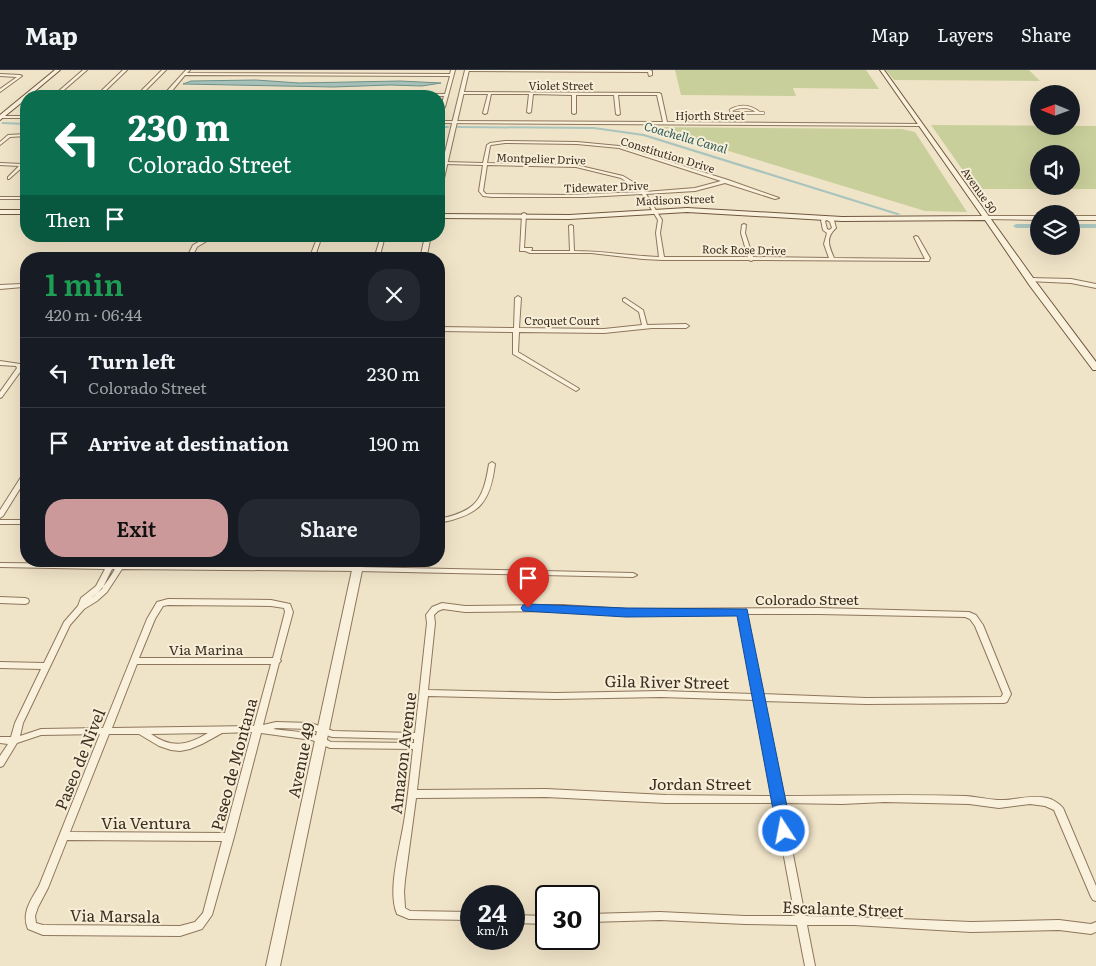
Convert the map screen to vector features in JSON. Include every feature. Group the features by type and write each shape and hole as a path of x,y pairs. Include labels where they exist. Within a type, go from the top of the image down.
{"main road":[{"path":"34,90 58,70"},
{"name":"Avenue 50","path":"882,70 1030,280 1096,368"},
{"path":"1,117 20,101"},
{"name":"Madison Street","path":"445,215 591,216 713,207 912,219"},
{"name":"Madison Street","path":"654,210 713,210 826,221 986,218"},
{"path":"0,212 20,212"},
{"name":"Avenue 50","path":"1061,322 1096,377"}],"street":[{"path":"62,90 85,70"},
{"path":"104,90 125,70"},
{"path":"144,90 164,70"},
{"path":"445,99 454,70"},
{"path":"445,160 467,70 650,73"},
{"path":"170,90 187,72 452,76"},
{"path":"0,75 20,76 0,92"},
{"name":"Violet Street","path":"462,93 659,94 665,123"},
{"path":"485,113 490,93"},
{"path":"529,112 531,93"},
{"path":"574,93 574,113"},
{"path":"616,94 618,114"},
{"path":"731,113 732,109 742,107 754,108 759,113"},
{"path":"731,113 763,113"},
{"path":"731,113 734,120"},
{"path":"1,117 20,117"},
{"name":"Hjorth Street","path":"445,122 921,125"},
{"path":"0,144 9,136 20,135"},
{"name":"Constitution Drive","path":"485,165 490,144 505,142 577,143 618,147 777,198"},
{"path":"0,164 20,163"},
{"name":"Montpelier Drive","path":"445,164 560,165 592,169 632,182 644,193 654,210"},
{"name":"Tidewater Drive","path":"485,165 481,191 485,195 593,196 701,190 726,181"},
{"path":"9,178 20,168"},
{"path":"0,198 20,198"},
{"path":"654,210 660,220 658,233 662,258"},
{"name":"Rock Rose Drive","path":"524,216 524,250 538,252 572,251 662,258 751,260 927,260 928,258 916,237"},
{"name":"Madison Street","path":"986,218 1030,218"},
{"path":"1080,218 1096,218"},
{"path":"829,232 825,230 826,221 832,221 834,230 829,232 826,244 832,260"},
{"path":"744,225 743,233 751,260"},
{"path":"571,226 572,251"},
{"path":"192,252 196,246 203,242"},
{"path":"1030,280 1071,281 1096,286"},
{"path":"0,287 20,286"},
{"path":"518,298 515,353 576,388"},
{"path":"625,300 642,310 646,327"},
{"name":"Croquet Court","path":"445,329 604,331 686,326"},
{"path":"0,363 18,364 20,368 0,396"},
{"path":"445,519 466,513 482,502 490,487 492,464"},
{"path":"0,516 20,484"},
{"path":"0,522 20,522"},
{"path":"0,565 20,565"},
{"path":"0,764 14,740 20,723 67,624 81,607 84,600 99,587 109,567"},
{"path":"81,607 100,597 119,567"},
{"name":"Avenue 49","path":"273,966 358,567"},
{"path":"413,567 633,575"},
{"path":"0,600 25,600"},
{"name":"Paseo de Montana","path":"160,604 168,602 271,603 287,606 289,612 207,915 198,926"},
{"name":"Paseo de Nivel","path":"32,926 29,919 32,910 43,888 155,610 160,604"},
{"name":"Colorado Street","path":"435,609 442,606 465,609 562,608 626,612 865,611 969,615 978,625 1006,690 1005,697 999,701"},
{"name":"Amazon Avenue","path":"435,609 430,615 431,623 424,693 402,874 397,893 401,912 409,915 460,916"},
{"path":"742,612 810,966"},
{"name":"Via Marina","path":"135,661 276,661"},
{"path":"0,665 47,666"},
{"name":"Gila River Street","path":"424,693 458,692 529,696 633,693 866,701 999,701"},
{"path":"0,740 14,740 41,732 257,729 273,734 322,734 330,745 418,741"},
{"path":"140,730 158,744 178,747 197,744 221,730"},
{"name":"Jordan Street","path":"412,794 546,793 666,799 937,799 999,804 1030,800 1048,802 1058,808 1096,897"},
{"name":"Via Ventura","path":"63,836 229,837"},
{"name":"Escalante Street","path":"600,918 660,916 854,921 971,927 1059,925 1091,929 1096,927"},
{"name":"Via Marsala","path":"32,926 43,930 180,930 198,926"}],"green space":[{"path":"675,70 866,70 879,89 793,88 796,96 681,95"},
{"path":"886,70 1029,70 1040,81 894,80"},
{"path":"931,125 1030,126 1030,135 1080,135 1080,126 1096,126 1096,189 1080,189 1080,145 1030,145 1030,189 976,189"},
{"path":"650,127 902,129 915,132 967,212 925,211"}],"water":[{"path":"256,80 299,83 400,81 441,83 422,86 333,87 183,84 191,81"}],"waterway":[{"name":"Coachella Canal","path":"3,123 20,124"},
{"name":"Coachella Canal","path":"458,127 594,128 644,135 899,214"},
{"name":"Coachella Canal","path":"1016,226 1030,226"},
{"name":"Coachella Canal","path":"1080,226 1096,226"}],"route":[{"path":"528,608 661,613 742,612 784,831"}]}
